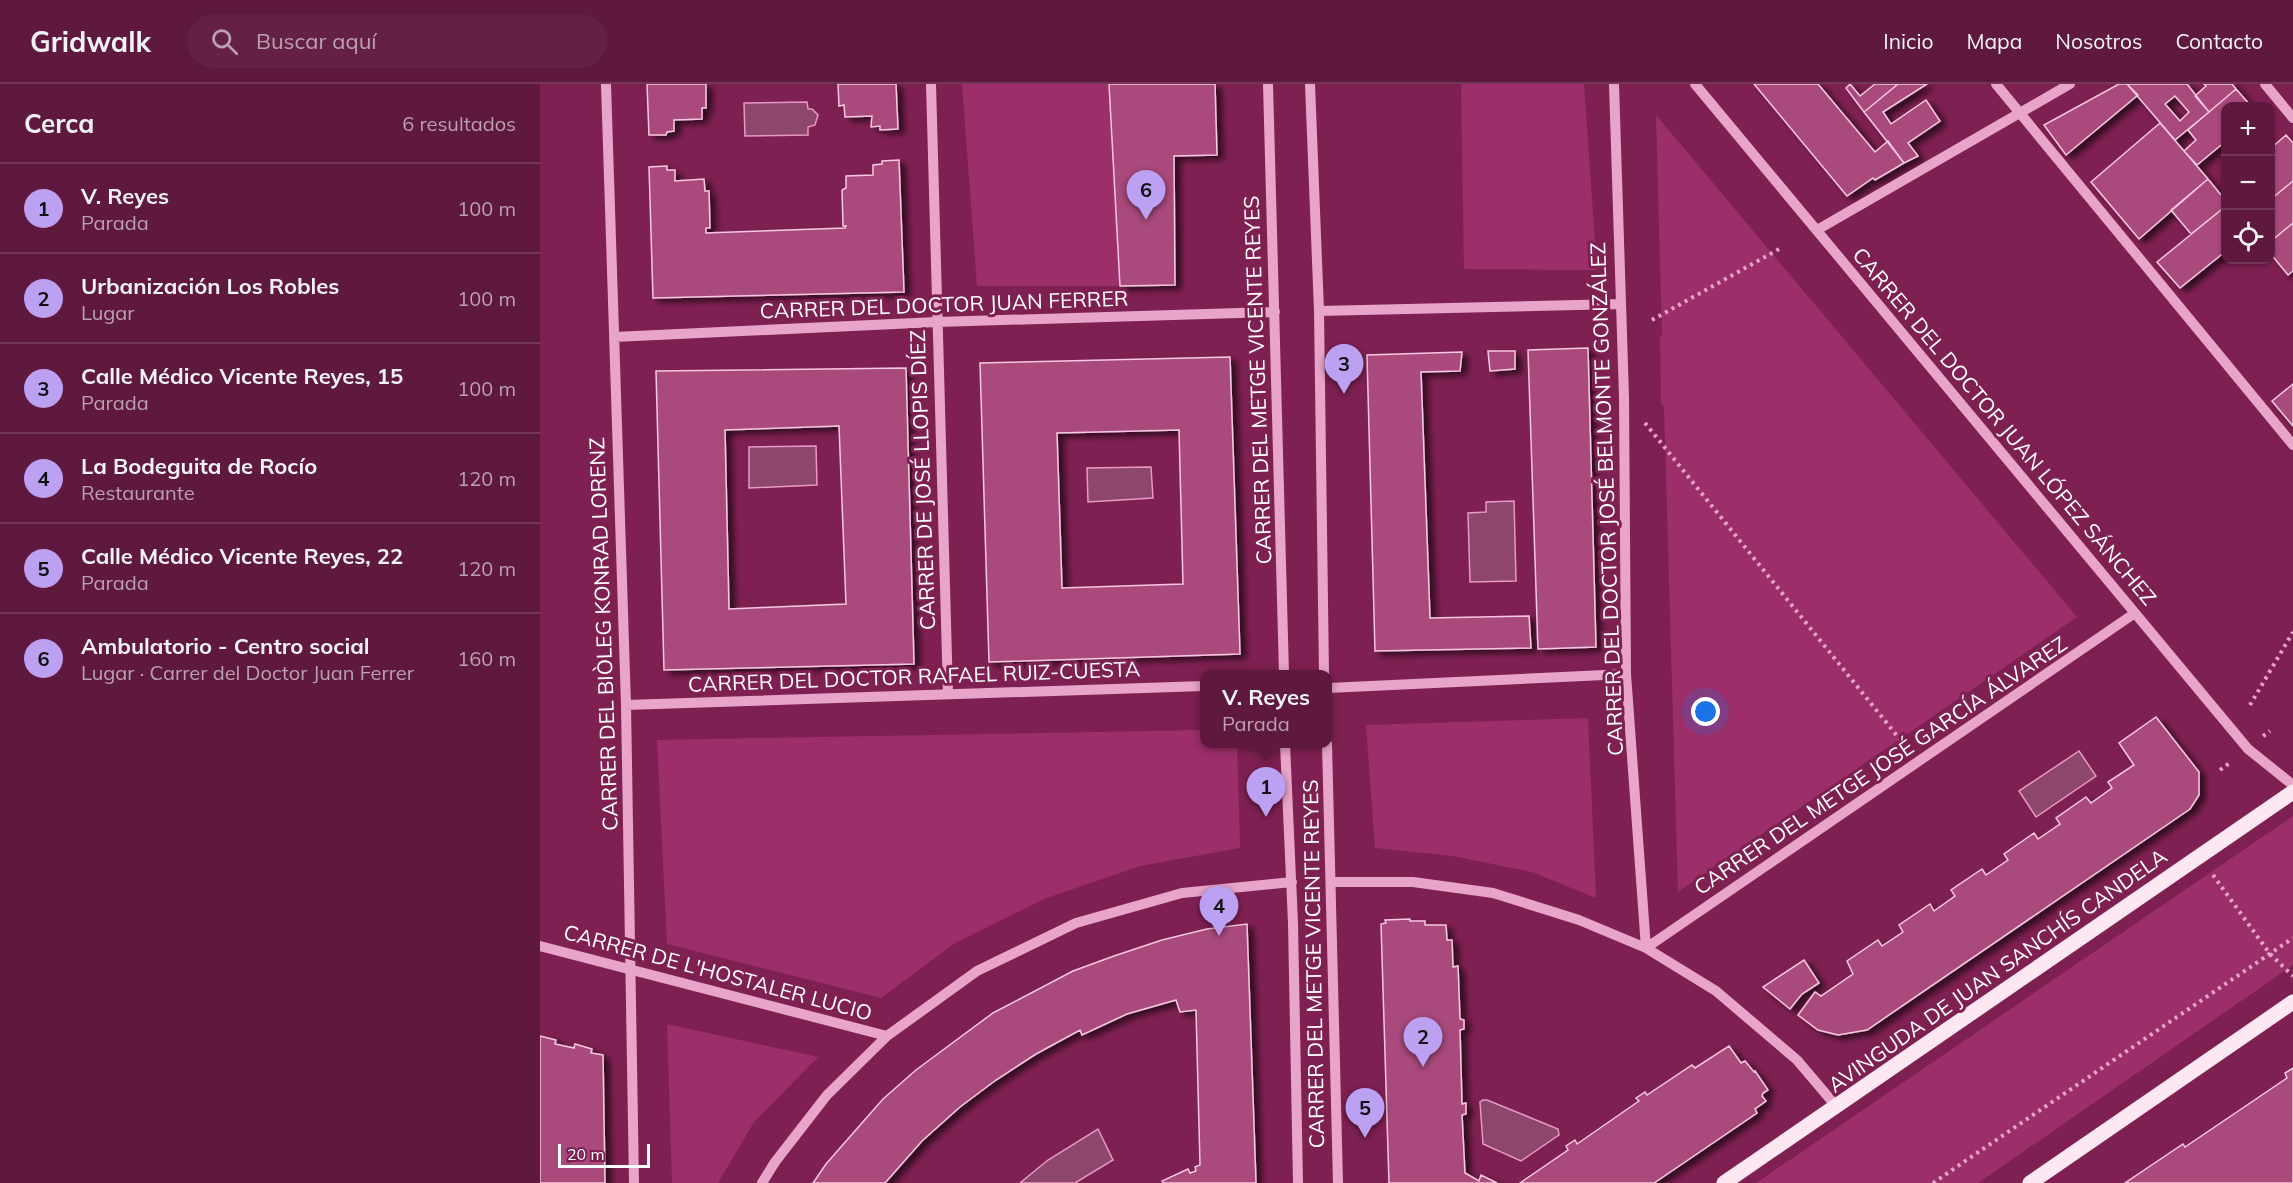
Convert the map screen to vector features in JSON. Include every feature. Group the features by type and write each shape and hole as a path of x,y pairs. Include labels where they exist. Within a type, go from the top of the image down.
{"main road":[{"name":"AVINGUDA DE JUAN SANCHÍS CANDELA","path":"1724,1183 2293,792"},
{"path":"2030,1183 2293,1002"}],"street":[{"name":"CARRER DEL BIÒLEG KONRAD LORENZ","path":"606,84 626,705 634,1183"},
{"name":"CARRER DE JOSÉ LLOPIS DÍEZ","path":"930,84 948,694"},
{"name":"CARRER DEL METGE VICENTE REYES","path":"1268,84 1284,670"},
{"path":"1310,84 1319,311 1324,670"},
{"name":"CARRER DEL DOCTOR JOSÉ BELMONTE GONZÁLEZ","path":"1614,84 1624,397 1626,674 1646,948"},
{"name":"CARRER DEL DOCTOR JUAN LÓPEZ SÁNCHEZ","path":"1695,84 2248,749 2293,785"},
{"path":"1996,84 2293,445"},
{"path":"1817,230 2070,84"},
{"path":"2265,84 2293,118"},
{"path":"1319,311 1620,304"},
{"name":"CARRER DEL DOCTOR JUAN FERRER","path":"614,337 937,322 1275,312"},
{"name":"CARRER DEL METGE JOSÉ GARCÍA ÁLVAREZ","path":"1646,948 2135,613"},
{"path":"1332,688 1626,674"},
{"name":"CARRER DEL DOCTOR RAFAEL RUIZ-CUESTA","path":"626,705 1200,686"},
{"name":"CARRER DEL METGE VICENTE REYES","path":"1286,748 1292,882 1298,1183"},
{"name":"CARRER DEL METGE VICENTE REYES","path":"1327,748 1338,1183"},
{"path":"762,1183 775,1162 827,1095 887,1036 977,971 1076,923 1182,893 1292,882"},
{"path":"1332,882 1413,882 1493,893 1579,921 1646,948 1716,991 1797,1060 1836,1106"},
{"name":"CARRER DE L'HOSTALER LUCIO","path":"540,946 887,1036"}],"path":[{"path":"1652,320 1781,248"},
{"path":"1624,397 1902,742"},
{"path":"2250,705 2293,632"},
{"path":"2220,770 2234,760"},
{"path":"2211,872 2270,954 2293,976"},
{"path":"1933,1183 2293,938"}],"shaded area":[{"path":"962,84 1109,84 1120,286 977,286"},
{"path":"1461,84 1584,84 1597,270 1464,269"},
{"path":"807,102 808,109 812,109 818,115 815,125 808,127 808,135 745,136 744,103"},
{"path":"1656,115 2077,617 1678,892 1664,407 1661,403 1660,336 1662,335"},
{"path":"816,446 817,485 749,488 749,447"},
{"path":"1151,467 1153,498 1088,502 1087,468"},
{"path":"1514,501 1516,581 1470,582 1468,513 1486,512 1486,502"},
{"path":"1588,718 1596,898 1532,872 1453,856 1375,848 1366,725"},
{"path":"1200,730 1200,748 1237,748 1240,848 1140,866 1044,899 955,943 881,998 667,944 657,740"},
{"path":"2079,751 2096,776 2036,817 2019,791"},
{"path":"2293,816 2293,965 1978,1183 1756,1183"},
{"path":"667,1024 818,1057 754,1122 718,1183 672,1183"},
{"path":"1483,1100 1558,1129 1559,1135 1521,1161 1483,1144 1480,1102"},
{"path":"1098,1129 1113,1160 1075,1183 1020,1183 1048,1160"}],"building":[{"path":"647,84 706,84 706,108 702,108 702,119 674,120 674,131 667,132 666,135 649,135"},
{"path":"838,84 896,84 898,129 880,130 880,126 871,127 872,116 845,117 844,105 839,106"},
{"path":"1109,84 1215,84 1217,155 1174,156 1175,285 1120,286"},
{"path":"1754,84 1818,84 1875,152 1888,141 1904,163 1875,180 1873,178 1847,196"},
{"path":"1850,84 1860,96 1875,84 1898,84 1864,112 1846,88"},
{"path":"1898,84 1927,84 1883,112 1891,124 1926,100 1940,121 1908,143 1918,156 1904,163 1864,112"},
{"path":"2119,84 2127,84 2138,95 2066,155 2044,125"},
{"path":"2127,84 2187,84 2209,112 2175,140","holes":["2175,96 2189,112 2180,121 2165,104"]},
{"path":"2204,84 2232,84 2236,89 2209,112 2195,96 2206,86"},
{"path":"2236,89 2247,102 2221,102 2221,145 2197,165 2184,151 2196,140 2188,130"},
{"path":"2160,123 2208,179 2139,239 2091,182"},
{"path":"2286,135 2293,143 2293,181 2275,196 2275,156 2275,145"},
{"path":"899,160 904,292 653,298 649,167 667,166 667,170 675,170 675,181 704,179 705,191 709,191 710,228 706,228 706,233 845,228 846,226 843,226 842,190 846,188 846,176 873,175 873,165 882,164 882,161"},
{"path":"2208,179 2221,195 2221,210 2191,234 2171,210"},
{"path":"2293,181 2293,223 2275,238 2275,210 2275,196"},
{"path":"2221,210 2221,255 2180,288 2157,262"},
{"path":"2293,223 2293,271 2288,275 2275,259 2275,238"},
{"path":"1588,348 1596,647 1538,649 1528,350"},
{"path":"1488,351 1515,351 1515,369 1490,371"},
{"path":"1462,352 1460,371 1421,372 1430,618 1529,616 1531,648 1375,651 1367,355"},
{"path":"1230,357 1240,654 989,662 980,363","holes":["1179,430 1183,584 1062,588 1057,433"]},
{"path":"906,368 914,664 664,670 656,371","holes":["839,426 846,604 729,609 725,430"]},
{"path":"2293,384 2293,426 2272,401"},
{"path":"2156,717 2199,772 2199,795 2190,809 1867,1030 1838,1035 1818,1030 1798,1015 1815,992 1821,996 1853,974 1847,961 1878,940 1882,946 1903,932 1899,925 1930,904 1934,911 1955,896 1951,890 1982,869 1986,875 2008,860 2004,854 2034,833 2038,839 2060,824 2056,818 2086,797 2091,803 2112,788 2108,782 2134,765 2119,743"},
{"path":"1410,919 1410,921 1425,921 1425,925 1446,925 1447,940 1452,940 1453,967 1458,966 1460,1019 1464,1020 1464,1029 1460,1030 1462,1104 1466,1103 1466,1114 1462,1115 1465,1173 1479,1181 1481,1175 1497,1183 1389,1183 1381,924 1386,923 1385,920"},
{"path":"1247,924 1256,1183 1163,1183 1162,1181 1188,1169 1190,1173 1196,1171 1195,1167 1200,1165 1196,1010 1180,1012 1176,1000 1127,1014 1082,1035 1080,1030 1036,1054 960,1107 922,1141 885,1183 813,1183 826,1164 883,1099 916,1070 993,1013 1073,971 1114,956 1162,940 1207,929"},
{"path":"1804,960 1819,983 1802,994 1790,1009 1763,987"},
{"path":"540,1036 556,1040 555,1044 574,1048 575,1044 592,1049 591,1053 603,1055 605,1183 540,1183"},
{"path":"1729,1046 1741,1063 1745,1061 1755,1071 1768,1090 1762,1096 1766,1101 1755,1109 1757,1113 1654,1183 1520,1183 1568,1150 1566,1146 1575,1140 1577,1144 1639,1101 1636,1098 1645,1092 1647,1095 1692,1065 1695,1068"},
{"path":"2293,1068 2293,1183 2125,1183 2183,1144 2185,1147 2287,1078 2285,1073"}],"place":[{"name":"Ambulatorio - Centro social","path":"1146,220"},
{"name":"Calle Médico Vicente Reyes, 15","path":"1344,394"},
{"name":"V. Reyes","path":"1266,817"},
{"name":"La Bodeguita de Rocío","path":"1219,936"},
{"name":"Urbanización Los Robles","path":"1423,1067"},
{"name":"Calle Médico Vicente Reyes, 22","path":"1365,1138"}]}
